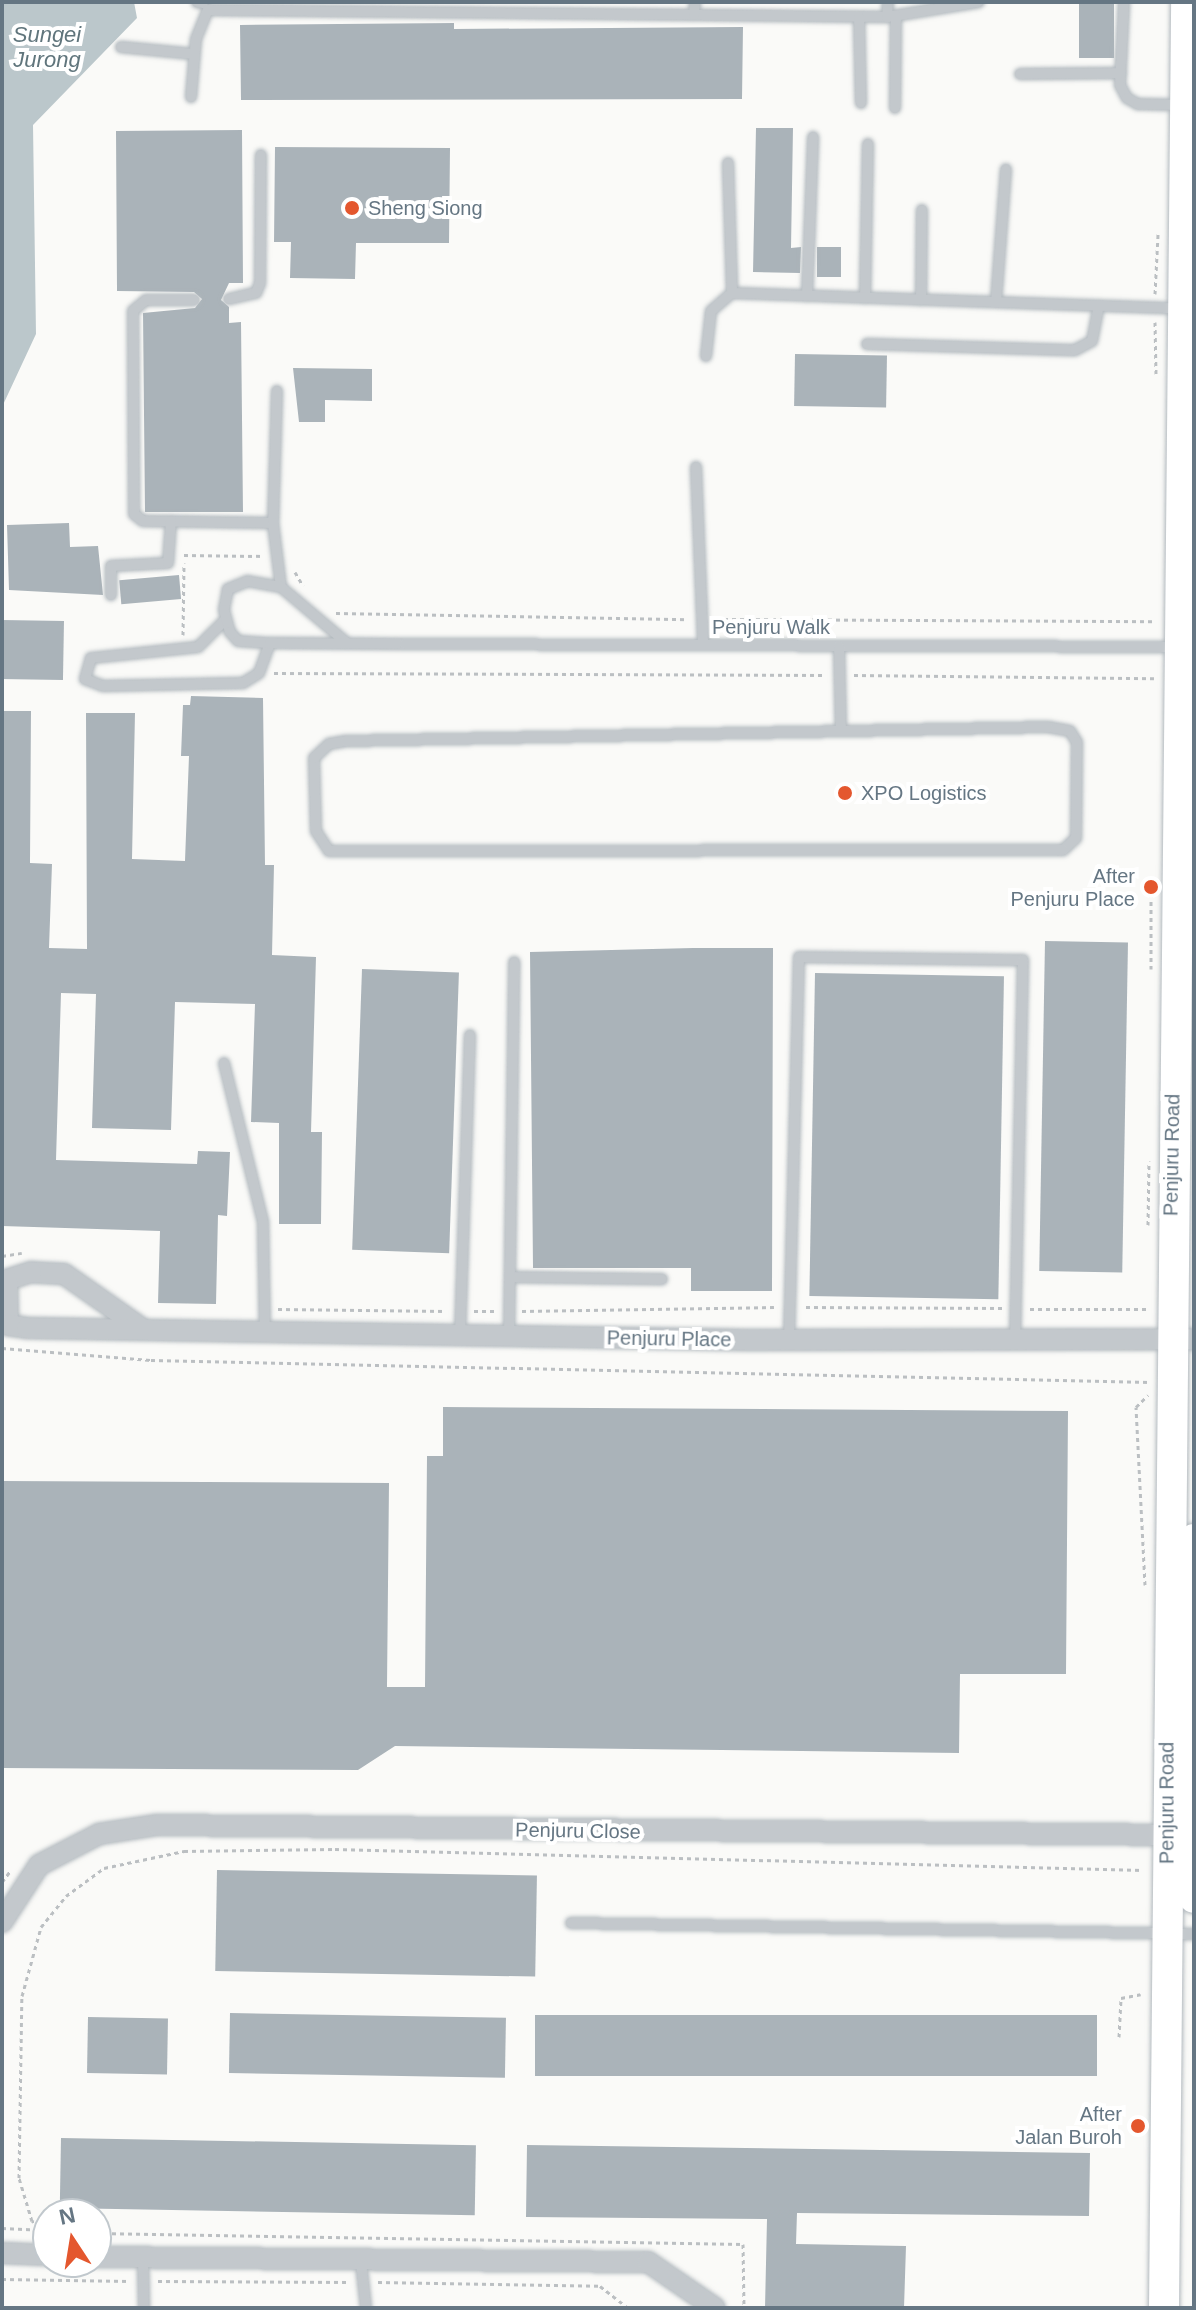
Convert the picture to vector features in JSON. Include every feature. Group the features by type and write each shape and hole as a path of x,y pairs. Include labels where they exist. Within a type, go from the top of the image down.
{"main road":[{"name":"Penjuru Road","path":"1164,2308 1180,1934 1169,1382 1178,1329 1178,638 1186,2"},
{"name":"Penjuru Road","path":"1194,1539 1180,1835 1194,1898"}],"street":[{"name":"Penjuru Place","path":"144,1330 64,1274 31,1272 7,1280 4,1286 8,1325 144,1330 789,1339 1015,1337 1178,1329"},
{"name":"Penjuru Close","path":"2,1922 39,1865 99,1834 157,1825 1180,1835"},
{"path":"2,2253 32,2254"},
{"path":"112,2258 358,2272 648,2262 715,2308"}],"lane":[{"path":"197,2 205,5 859,17 891,16 931,7 978,2"},
{"path":"694,15 695,2"},
{"path":"888,2 895,108"},
{"path":"1124,2 1120,85 1138,104 1183,105"},
{"path":"191,97 194,54 205,5"},
{"path":"859,17 861,103"},
{"path":"121,47 194,54"},
{"path":"1020,74 1121,73"},
{"path":"807,296 813,137"},
{"path":"865,298 868,144"},
{"path":"229,299 256,293 260,283 261,155"},
{"path":"728,163 732,293"},
{"path":"996,302 1006,169"},
{"path":"921,300 922,210"},
{"path":"706,356 711,311 732,293 1180,309"},
{"path":"194,300 146,300 133,311 134,514 143,521 273,523"},
{"path":"867,344 1075,350 1092,341 1099,306"},
{"path":"277,391 273,523 281,587"},
{"path":"696,467 703,645"},
{"path":"111,595 111,566 168,563 171,521"},
{"path":"270,643 259,673 229,684 103,686 85,679 87,663 103,653 205,644 225,620 228,589 236,582 281,587 347,643"},
{"name":"Penjuru Walk","path":"225,620 238,641 270,643 839,646 1178,638"},
{"path":"839,646 841,731"},
{"path":"841,731 1070,731 1077,742 1075,844 1063,850 329,851 316,831 312,767 329,744 841,731"},
{"path":"789,1339 799,957 1023,960 1015,1337"},
{"path":"509,1336 514,962"},
{"path":"460,1335 470,1035"},
{"path":"224,1063 263,1222 265,1332"},
{"path":"510,1277 662,1279"},
{"path":"571,1923 1180,1934"},
{"path":"143,2260 144,2308"},
{"path":"358,2272 366,2308"}],"path":[{"path":"183,647 184,554 286,558 307,591"},
{"path":"331,613 701,619 1178,638"},
{"path":"259,673 1162,678"},
{"path":"2,1256 35,1252"},
{"path":"264,1308 461,1312 790,1307 1016,1308 1178,1329"},
{"path":"2,1348 151,1360 1169,1382"},
{"path":"32,2221 19,2178 22,1996 41,1927 66,1896 104,1868 184,1851 335,1849 1145,1870"},
{"path":"1119,2037 1121,1998 1145,1994"},
{"path":"2,2228 32,2229"},
{"path":"2,2279 144,2281 358,2272"},
{"path":"370,2282 600,2286 628,2308"}],"water":[{"name":"Sungei Jurong","path":"2,2 134,2 137,18 33,125 36,334 2,407"}],"building":[{"path":"1079,2 1114,2 1114,58 1079,58"},
{"path":"454,23 454,29 743,27 742,99 241,100 240,25"},
{"path":"756,128 793,128 791,248 801,247 800,273 753,272"},
{"path":"242,130 243,283 229,283 221,300 229,307 229,323 241,322 243,512 145,512 143,313 195,308 202,299 194,292 117,291 116,131"},
{"path":"275,147 450,148 449,243 356,243 355,279 290,278 291,242 274,242"},
{"path":"817,247 841,247 841,277 817,277"},
{"path":"795,354 887,356 886,408 794,406"},
{"path":"293,368 372,369 372,401 325,400 325,422 299,422"},
{"path":"69,523 70,547 98,546 103,595 9,590 7,525"},
{"path":"179,575 181,599 121,604 119,580"},
{"path":"2,620 64,621 63,680 2,679"},
{"path":"191,696 263,698 265,865 274,865 272,955 316,957 311,1132 322,1132 321,1224 279,1224 279,1123 251,1122 255,1004 175,1002 171,1130 92,1128 96,994 61,993 56,1160 197,1164 198,1151 230,1152 227,1216 218,1215 216,1304 158,1303 160,1231 2,1226 2,711 31,711 30,863 52,864 49,948 87,949 86,713 135,713 132,859 185,861 189,756 181,756 183,705 190,705"},
{"path":"1045,941 1128,942 1122,1272 1039,1271"},
{"path":"773,948 772,1291 691,1291 691,1268 533,1268 530,952"},
{"path":"362,969 459,972 449,1253 352,1250"},
{"path":"815,973 1004,976 998,1299 809,1296"},
{"path":"443,1407 1068,1411 1066,1674 960,1674 959,1753 395,1746 358,1770 2,1768 2,1481 389,1483 387,1687 425,1687 427,1456 443,1456"},
{"path":"217,1870 537,1876 535,1977 215,1971"},
{"path":"230,2013 506,2018 505,2078 229,2073"},
{"path":"535,2015 1097,2015 1097,2076 535,2076"},
{"path":"88,2017 168,2018 167,2074 87,2073"},
{"path":"61,2138 476,2145 475,2215 112,2209 112,2198 60,2198"},
{"path":"527,2145 1090,2153 1089,2216 797,2213 796,2244 906,2246 904,2308 765,2308 767,2219 526,2217"}],"place":[{"name":"Sheng Siong","path":"352,208"},
{"name":"XPO Logistics","path":"845,793"},
{"name":"After Penjuru Place","path":"1151,887"},
{"name":"After Jalan Buroh","path":"1138,2126"}]}
